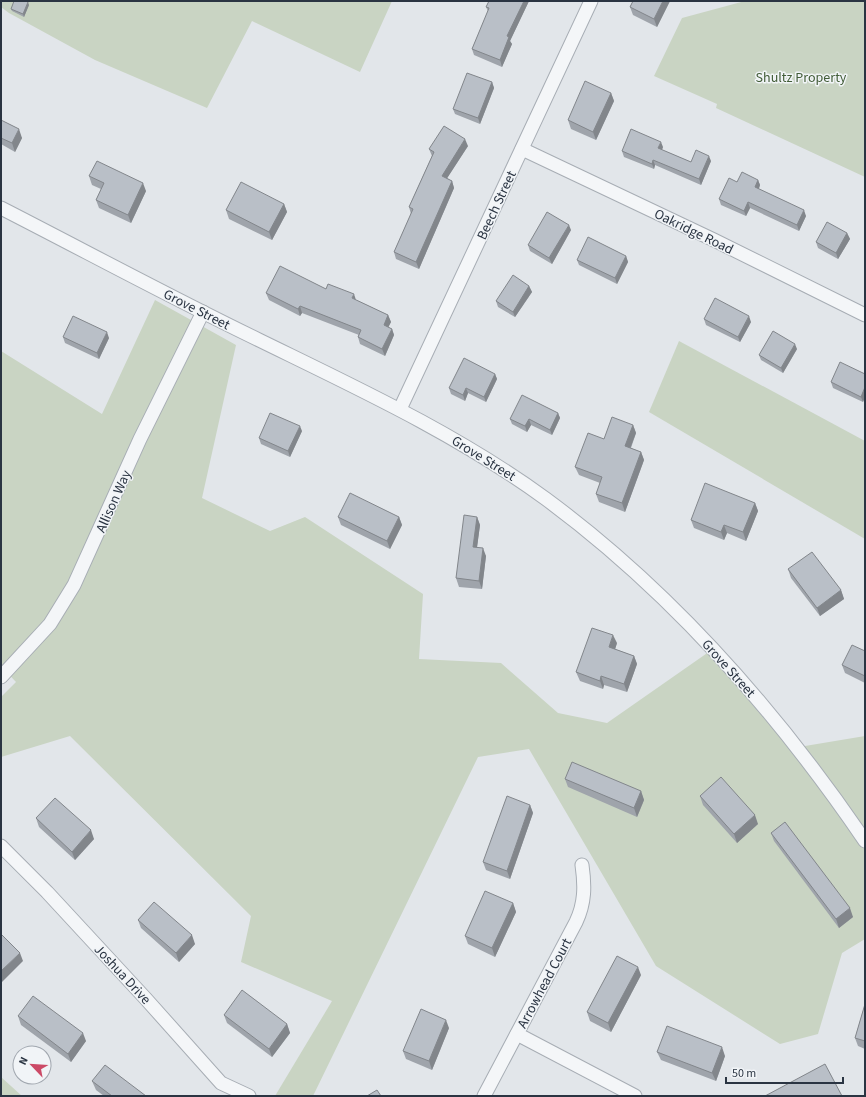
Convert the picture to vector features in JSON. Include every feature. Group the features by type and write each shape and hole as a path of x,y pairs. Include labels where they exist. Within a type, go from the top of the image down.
{"street":[{"name":"Beech Street","path":"400,409 591,1"},
{"name":"Oakridge Road","path":"522,150 714,240 865,316"},
{"name":"Grove Street","path":"1,208 203,312 400,409 456,440 540,494 590,533 633,570 674,609 732,670 780,725 825,783 865,841"},
{"name":"Allison Way","path":"1,677 50,624 74,585 140,440 203,312"},
{"name":"Joshua Drive","path":"1,846 47,892 146,999 221,1084 249,1096"},
{"name":"Arrowhead Court","path":"484,1096 579,916 584,900 582,865"},
{"path":"517,1034 635,1096"}],"green space":[{"path":"1,1 392,1 360,72 252,21 207,108 95,60 9,13 1,7"},
{"name":"Shultz Property","path":"745,1 865,1 865,177 716,108 717,104 654,76 682,18"},
{"path":"155,300 236,345 202,498 270,531 305,517 423,594 419,659 501,663 558,713 607,723 713,649 799,747 865,736 865,939 842,953 818,1034 780,1044 656,966 529,749 478,757 313,1096 275,1096 332,1001 241,962 251,916 70,736 1,757 1,697 16,682 1,666 1,351 102,414"},
{"path":"679,341 865,441 865,539 649,412"},
{"path":"1,1077 22,1096 1,1096"}],"building":[{"path":"14,1 28,2 23,14 11,9"},
{"path":"489,1 524,1 507,36 509,37 500,60 472,49 489,8 486,7"},
{"path":"633,1 663,1 654,19 630,7"},
{"path":"467,73 492,82 478,118 453,109"},
{"path":"585,81 611,93 593,132 568,120"},
{"path":"1,120 19,129 12,143 1,138"},
{"path":"444,126 465,139 442,176 452,181 416,262 394,252 413,209 409,207 434,152 429,149"},
{"path":"631,129 661,142 658,148 691,162 696,150 709,156 699,179 653,160 652,164 622,151"},
{"path":"97,161 143,183 128,215 96,200 104,183 89,176"},
{"path":"742,172 758,180 755,187 804,210 797,225 748,202 744,211 719,199 729,178 737,182"},
{"path":"241,182 284,204 269,232 226,210"},
{"path":"547,212 569,225 549,258 528,245"},
{"path":"827,222 847,233 836,253 816,242"},
{"path":"588,237 626,256 615,278 577,260"},
{"path":"280,266 326,289 328,284 354,294 352,298 388,315 384,325 392,329 382,349 358,337 361,330 300,306 298,309 266,293"},
{"path":"513,275 529,286 513,312 496,301"},
{"path":"715,298 749,316 738,337 704,319"},
{"path":"73,316 107,332 97,353 63,337"},
{"path":"773,331 795,344 781,368 759,355"},
{"path":"464,358 495,374 484,397 466,388 463,395 449,388"},
{"path":"840,362 865,374 865,387 861,397 831,382"},
{"path":"522,395 558,413 550,430 529,419 525,426 510,419"},
{"path":"270,413 300,426 288,451 259,438"},
{"path":"612,417 633,425 625,446 641,452 622,503 596,494 602,477 575,467 588,433 604,439"},
{"path":"705,483 755,503 743,532 724,525 721,532 691,520"},
{"path":"350,493 399,517 387,541 338,517"},
{"path":"464,515 477,517 473,547 483,548 479,581 456,578"},
{"path":"812,552 841,590 817,608 788,569"},
{"path":"592,628 613,635 609,647 634,656 624,684 601,676 600,681 576,672"},
{"path":"852,645 865,651 865,676 842,665"},
{"path":"572,762 641,791 634,808 565,779"},
{"path":"721,777 755,815 734,834 700,796"},
{"path":"507,796 530,805 507,871 483,862"},
{"path":"55,798 91,830 72,852 36,818"},
{"path":"785,822 850,908 836,919 771,833"},
{"path":"485,891 513,903 492,948 465,936"},
{"path":"154,902 192,935 176,953 138,920"},
{"path":"1,934 20,953 1,971"},
{"path":"617,956 638,967 608,1023 587,1012"},
{"path":"242,990 287,1024 269,1049 224,1015"},
{"path":"33,996 83,1033 68,1054 18,1016"},
{"path":"865,1004 865,1041 855,1038"},
{"path":"421,1009 446,1020 429,1061 403,1051"},
{"path":"667,1026 722,1047 712,1073 657,1052"},
{"path":"825,1064 842,1096 765,1096"},
{"path":"105,1065 146,1096 112,1096 92,1081"},
{"path":"377,1090 381,1096 367,1096"}]}
